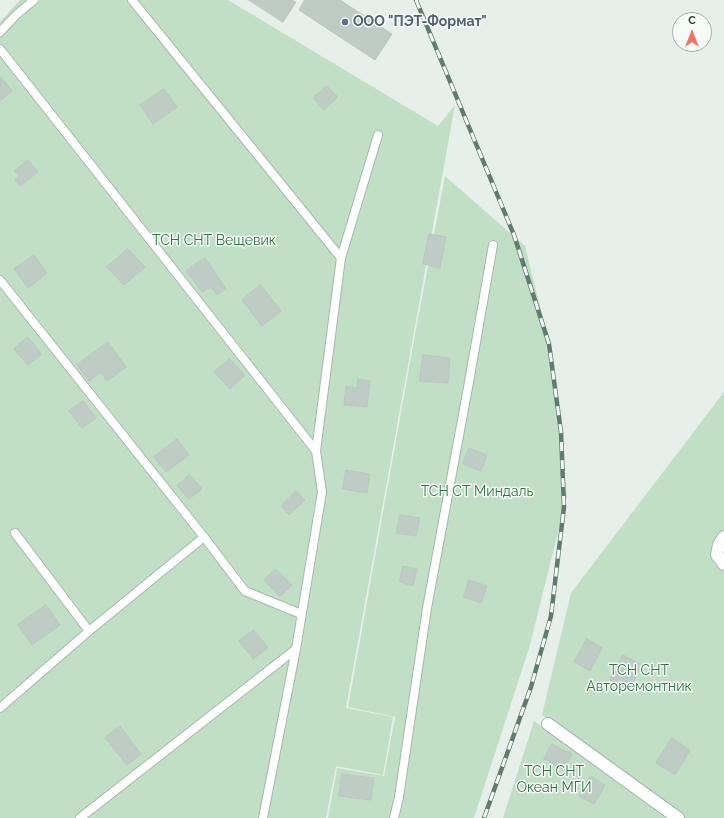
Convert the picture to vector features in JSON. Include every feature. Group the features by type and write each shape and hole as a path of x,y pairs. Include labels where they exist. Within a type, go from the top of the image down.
{"street":[{"path":"724,537 719,545 717,555 724,564"},
{"path":"548,724 678,818"}],"lane":[{"path":"0,32 16,15 34,0"},
{"path":"132,0 341,258"},
{"path":"0,49 316,451"},
{"path":"263,818 296,649 322,492 316,451 341,258 378,135"},
{"path":"394,818 399,797 426,608 469,382 493,245"},
{"path":"0,280 204,537 245,592 302,614"},
{"path":"15,533 89,631"},
{"path":"0,708 89,631 204,537"},
{"path":"80,818 296,649"}],"green space":[{"name":"ТСН СНТ Вещевик","path":"20,0 228,0 438,126 455,105 346,708 393,717 383,775 336,766 326,818 0,818 0,22"},
{"name":"ТСН СТ Миндаль","path":"445,176 525,246 553,358 567,496 530,645 474,818 328,818 337,768 384,776 395,717 348,707"},
{"name":"ТСН СНТ Авторемонтник","path":"724,392 724,818 685,818 542,715 571,593"},
{"name":"ТСН СНТ Океан МГИ","path":"534,721 668,818 503,818"}],"building":[{"path":"249,0 292,0 296,2 283,22"},
{"name":"ООО \"ПЭТ-Формат\"","path":"305,0 340,0 392,34 375,60 299,10"},
{"path":"1,77 12,91 0,101 0,78"},
{"path":"327,86 338,97 324,110 313,98"},
{"path":"164,89 177,107 153,124 140,105"},
{"path":"28,160 38,172 20,186 15,180 19,176 15,171"},
{"path":"429,234 446,237 440,268 423,264"},
{"path":"128,249 145,267 124,285 107,267"},
{"path":"34,255 47,273 28,288 14,269"},
{"path":"205,258 226,289 217,295 211,287 202,292 186,271"},
{"path":"261,285 281,311 262,326 242,300"},
{"path":"28,337 42,354 28,365 14,349"},
{"path":"108,342 126,367 107,381 101,372 89,381 77,365"},
{"path":"423,355 450,358 448,383 420,381"},
{"path":"230,359 245,375 230,389 214,372"},
{"path":"358,379 370,381 367,407 344,405 346,386 357,388"},
{"path":"83,401 96,418 82,428 69,411"},
{"path":"177,439 189,455 166,472 154,457"},
{"path":"469,448 487,455 481,471 463,464"},
{"path":"346,470 370,474 367,493 343,489"},
{"path":"190,475 202,489 189,499 177,486"},
{"path":"296,491 305,500 289,515 281,506"},
{"path":"400,515 420,518 416,536 397,533"},
{"path":"403,566 417,569 413,586 400,582"},
{"path":"276,569 292,585 280,597 264,580"},
{"path":"469,580 487,586 481,603 464,597"},
{"path":"46,605 60,625 32,645 18,625"},
{"path":"254,630 268,648 253,659 239,641"},
{"path":"587,639 602,648 590,671 574,662"},
{"path":"623,655 642,665 629,690 610,680"},
{"path":"120,726 141,754 127,765 105,738"},
{"path":"672,738 690,750 675,775 656,763"},
{"path":"552,744 572,754 564,770 544,759"},
{"path":"342,774 374,778 371,800 339,796"},
{"path":"591,776 605,785 594,804 579,796"}],"railway":[{"path":"416,0 514,235 549,344 561,432 564,507 551,616 531,687 484,818"}],"place":[{"name":"ООО \"ПЭТ-Формат\"","path":"345,22"}]}
